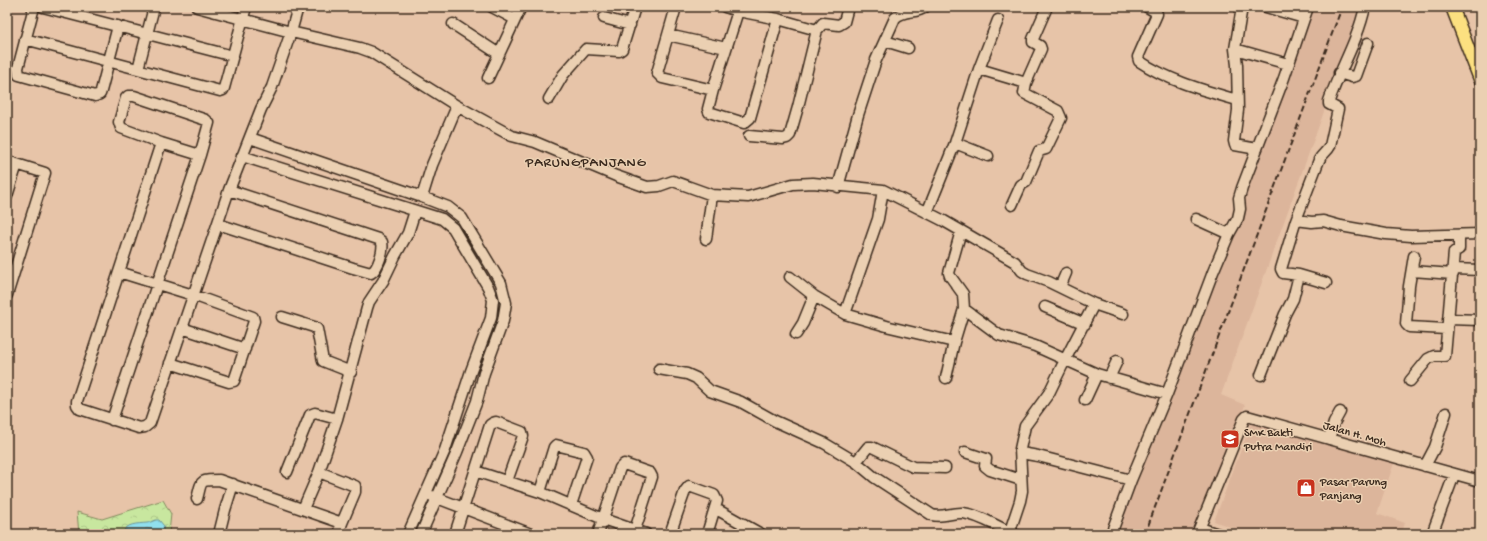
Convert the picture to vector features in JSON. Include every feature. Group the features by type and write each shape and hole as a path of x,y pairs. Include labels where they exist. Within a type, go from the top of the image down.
{"main road":[{"path":"1452,7 1480,79"}],"street":[{"path":"34,7 18,68 19,75 95,96 100,94 101,91 118,26"},
{"path":"43,7 233,56"},
{"path":"138,70 154,7"},
{"path":"197,7 291,32 348,44 366,50 457,106 512,136 535,142 648,187 659,186 673,181 712,195 748,197 793,184 813,183 838,187 861,187 883,190 961,231 1015,262 1022,271 1060,287 1094,304 1122,314"},
{"path":"25,39 220,91 224,88 246,7"},
{"path":"162,143 77,401 77,405 80,409 139,428 145,427 150,423 229,190 272,87 298,7"},
{"path":"492,7 515,20"},
{"path":"488,78 521,7"},
{"path":"549,99 563,75 586,49 622,49 635,7"},
{"path":"676,7 657,73 662,78 713,90"},
{"path":"725,7 778,19 817,30"},
{"path":"749,136 783,139 790,135 817,30 823,23 839,25 844,22 848,7"},
{"path":"838,187 860,108 876,60 895,18 900,13 921,10 926,7"},
{"path":"1012,205 1021,184 1026,182 1040,151 1046,149 1061,118 1058,111 1024,93 1026,83 1041,49 1040,46 1033,42 1033,39 1047,7"},
{"path":"1147,7 1157,14 1138,57 1139,61 1189,86 1237,100"},
{"path":"1242,7 1235,49 1237,65 1237,120 1234,143 1235,145 1257,149"},
{"path":"1266,7 1304,18"},
{"path":"1111,534 1229,234 1238,218 1240,209 1238,201 1240,194 1308,7"},
{"path":"1326,283 1299,275 1283,273 1281,269 1296,220 1319,160 1330,146 1338,109 1329,104 1329,101 1339,73 1356,39 1365,7"},
{"path":"738,11 708,109 709,112 744,123 750,118 778,19"},
{"path":"604,18 630,25"},
{"path":"927,213 955,143 979,70 998,20"},
{"path":"453,24 499,54"},
{"path":"668,34 726,48"},
{"path":"885,41 908,48"},
{"path":"1339,73 1352,77 1356,76 1368,43"},
{"path":"1235,49 1288,64"},
{"path":"979,70 1026,83"},
{"path":"112,420 200,155 209,123 206,120 141,99 128,96 126,98 119,122 121,128 200,155"},
{"path":"422,197 432,165 457,106"},
{"path":"250,138 448,207 462,218 501,282 506,303 503,321 484,373 476,401 421,534"},
{"path":"955,143 988,156"},
{"path":"242,156 442,219 453,228 488,288 493,300 491,318 471,371 445,450 408,534"},
{"path":"7,196 12,163 45,173 7,295"},
{"path":"218,224 371,273 375,269 383,247 382,242 378,239 229,190"},
{"path":"845,314 878,219 883,190"},
{"path":"706,239 712,195"},
{"path":"303,509 319,472 337,420 369,302 383,281 408,233 415,211"},
{"path":"1196,219 1229,234"},
{"path":"1296,220 1312,222 1323,221 1341,226 1386,234 1411,236 1480,234"},
{"path":"946,378 954,342 964,309 963,294 949,273 961,231"},
{"path":"1410,381 1428,359 1434,356 1445,356 1453,272 1453,255 1454,252 1459,249 1460,235"},
{"path":"1414,256 1406,324 1409,327 1480,320"},
{"path":"1412,271 1453,272 1480,270"},
{"path":"119,272 193,295 253,317 254,321 234,381 229,382 170,363"},
{"path":"1060,287 1066,273"},
{"path":"1261,374 1285,314 1293,299 1299,275"},
{"path":"790,277 814,296 845,314 890,327 954,342"},
{"path":"796,334 803,324 814,296"},
{"path":"659,369 687,374 696,378 710,392 741,402 775,421 824,443 856,462 874,477 932,515 940,516 962,513 974,516 1011,533 1022,491 1020,453 1025,426 1049,393 1094,304"},
{"path":"1045,307 1085,324"},
{"path":"964,309 999,334 1035,346 1097,374 1167,394"},
{"path":"282,317 314,327 318,333 323,361 351,372"},
{"path":"182,328 245,349"},
{"path":"1109,378 1117,361"},
{"path":"1086,400 1097,374"},
{"path":"1329,439 1334,422 1340,412"},
{"path":"287,472 310,415 316,413 337,420"},
{"path":"1425,466 1437,442 1446,413"},
{"name":"Jalan H. Moh","path":"1199,531 1245,417 1247,416 1454,475 1480,481"},
{"path":"455,534 462,507 490,425 496,422 520,431 523,436 507,481"},
{"path":"540,492 556,445 558,444 584,452 587,457 571,505"},
{"path":"856,462 868,446 913,467 945,468"},
{"path":"964,452 986,459 985,466 990,470 1021,480"},
{"path":"1020,453 1038,456 1131,480"},
{"path":"598,534 621,466 624,464 650,473 652,477 635,530"},
{"path":"475,470 540,492 603,519 646,534"},
{"path":"319,472 355,486 356,492 338,534"},
{"path":"1432,534 1454,475"},
{"path":"197,499 204,480 219,480 342,523"},
{"path":"219,534 233,484"},
{"path":"670,534 685,491 689,486 714,495 718,501 707,534"},
{"path":"426,494 531,534"},
{"path":"716,509 762,534"},
{"path":"741,534 744,524"},
{"path":"1199,531 1218,534"}],"shaded area":[{"path":"1310,7 1362,7 1221,395 1245,405 1198,534 1113,534 1240,212 1239,198"},
{"name":"Pasar Parung Panjang","path":"1252,421 1394,463 1377,513 1405,523 1401,534 1249,534 1214,521"}],"green space":[{"path":"163,500 171,514 169,533 171,534 79,534 77,512 102,519"}],"water":[{"path":"159,520 164,526 162,534 122,534 129,526"}],"railway":[{"path":"1145,534 1342,7"}],"place":[{"name":"SMK Bakti Putra Mandiri","path":"1230,439"},
{"name":"Pasar Parung Panjang","path":"1306,488"}],"district":[{"name":"PARUNGPANJANG","path":"586,161"}]}
